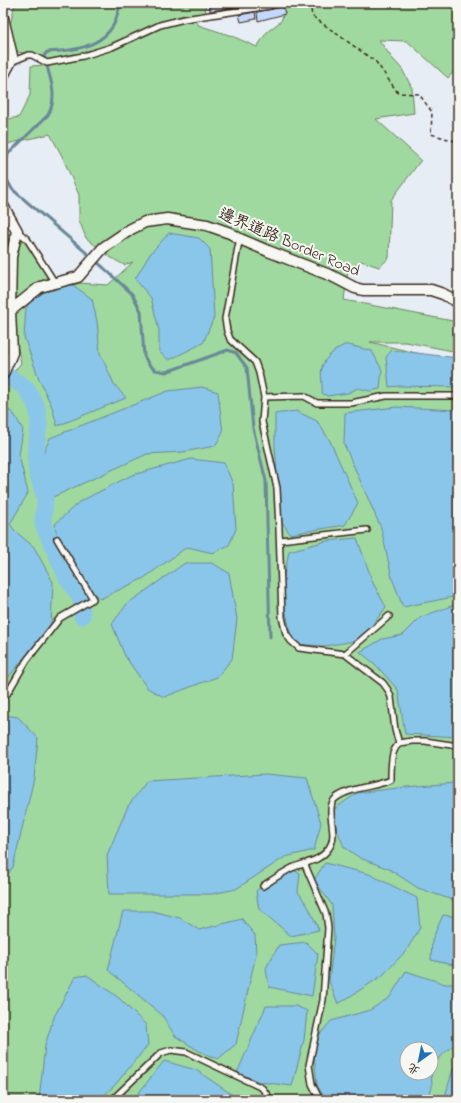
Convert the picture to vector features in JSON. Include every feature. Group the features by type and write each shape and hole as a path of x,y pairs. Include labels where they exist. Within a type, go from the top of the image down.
{"street":[{"path":"3,18 12,56 3,76"},
{"path":"3,206 17,231 11,257 10,311 12,353 3,374"},
{"name":"邊界道路 Border Road","path":"10,311 40,287 74,280 103,248 131,229 145,222 167,219 207,225 230,232 240,239 332,276 355,288 363,290 431,290 443,294 458,302"}],"lane":[{"path":"10,63 28,54 48,63 83,56 112,47 160,25 184,18 270,6"},
{"path":"17,231 28,239 55,283"},
{"path":"240,239 225,319 230,339 255,362 259,373 264,398 262,422 277,488 282,617 286,634 299,648 345,654 383,683 391,697 395,730 399,743"},
{"path":"264,398 304,396 317,403 351,403 386,396 458,396"},
{"path":"280,540 367,530"},
{"path":"3,698 7,694 27,660 60,618 93,599 57,539"},
{"path":"345,654 389,616"},
{"path":"263,886 293,868 323,855 330,847 333,839 330,813 334,798 347,792 391,780 390,770 392,766 393,752 399,743 425,741 458,746"},
{"path":"305,864 326,914 328,928 323,1000 309,1065 312,1084 320,1100"},
{"path":"112,1100 161,1053 171,1050 186,1052 262,1088 271,1100"}],"path":[{"path":"310,3 312,16 376,62 398,93 419,94 432,112 431,134 458,142"}],"green space":[{"path":"15,3 205,3 206,15 197,16 198,25 232,36 257,47 267,32 281,21 287,3 458,3 458,67 448,78 407,41 379,40 402,69 412,88 414,113 376,119 421,160 391,200 389,258 379,267 361,261 348,270 344,300 458,322 458,352 406,342 370,342 458,363 458,1100 3,1100 3,385 21,363 10,313 8,354 3,371 3,236 17,231 27,239 52,278 10,311 79,283 108,285 133,262 124,265 110,257 86,238 79,220 79,195 62,156 50,134 3,145 3,120 19,117 30,95 31,66 46,65 53,62 32,55 5,49"}],"water":[{"path":"169,233 199,238 210,249 214,317 203,343 169,360 159,352 159,330 151,298 135,279 150,254"},
{"path":"45,282 73,285 92,299 97,321 100,353 114,384 126,398 57,426 52,407 39,379 24,337 26,308"},
{"path":"344,345 372,351 382,370 380,389 370,391 358,388 348,393 327,396 322,393 321,373 323,363 331,354"},
{"path":"392,350 458,358 458,387 389,387 386,357"},
{"path":"202,387 218,392 223,433 215,446 183,452 147,454 53,497 40,461 50,438 168,391"},
{"path":"3,406 14,414 23,430 19,455 28,493 10,524 15,531 34,547 53,582 51,625 3,684"},
{"path":"396,407 458,410 458,596 403,607 392,578 381,528 344,444 345,413"},
{"path":"296,411 317,421 330,441 358,503 345,525 290,534 280,519 275,446 275,414"},
{"path":"191,459 224,463 233,484 236,529 229,545 213,553 187,547 144,578 100,599 79,580 58,546 55,524 79,502 132,475"},
{"path":"357,538 373,583 386,607 361,640 325,646 293,644 281,590 289,551 326,541"},
{"path":"185,563 212,563 229,573 237,619 232,659 217,677 164,697 147,688 125,656 112,624 127,604"},
{"path":"454,605 458,605 458,737 405,734 398,690 375,664 360,652 382,639 403,635 421,617"},
{"path":"3,715 18,717 38,738 34,778 13,867 3,881"},
{"path":"266,774 307,778 321,823 314,850 285,857 236,889 212,894 109,894 107,855 128,806 147,781"},
{"path":"455,783 458,784 458,902 418,888 389,869 360,858 344,847 337,830 333,810 357,793"},
{"path":"325,863 369,874 417,898 420,928 406,951 382,976 338,1004 329,981 334,938 332,905 314,880"},
{"path":"286,867 300,873 298,892 309,908 319,930 291,936 259,909 256,891"},
{"path":"123,911 152,911 180,918 199,930 242,919 255,935 256,954 236,1044 218,1059 199,1051 175,1036 162,1015 108,970"},
{"path":"443,915 458,917 458,966 431,960 432,940"},
{"path":"306,942 318,954 312,996 269,987 266,968 279,945"},
{"path":"406,971 445,984 458,984 458,1045 451,1047 439,1058 439,1041 399,1041 399,1081 432,1081 432,1088 427,1100 327,1100 317,1086 313,1043 331,1021 370,1010 390,997"},
{"path":"87,975 119,998 146,1025 148,1045 115,1085 99,1100 39,1100 45,1045 54,1017 75,977"},
{"path":"266,1006 296,1006 307,1011 304,1040 292,1086 260,1082 237,1073"},
{"path":"164,1061 196,1070 240,1100 133,1100"},
{"path":"458,1067 458,1100 444,1100 453,1069"}],"building":[{"path":"209,3 234,3 234,7 210,11"},
{"path":"283,7 285,14 258,21 257,12"},
{"path":"255,12 256,19 241,22 239,15"}],"waterway":[{"path":"121,3 114,24 101,38 85,47 66,51 47,52 44,56 53,93 51,108 48,115 8,154 4,169 6,178 12,189 132,294 141,311 144,356 149,365 155,370 166,372 228,350 236,353 247,368 253,428 266,481 270,637"},
{"path":"11,378 26,388 37,407 39,424 35,456 37,473 45,498 43,524 67,578 81,599 82,616"}]}
